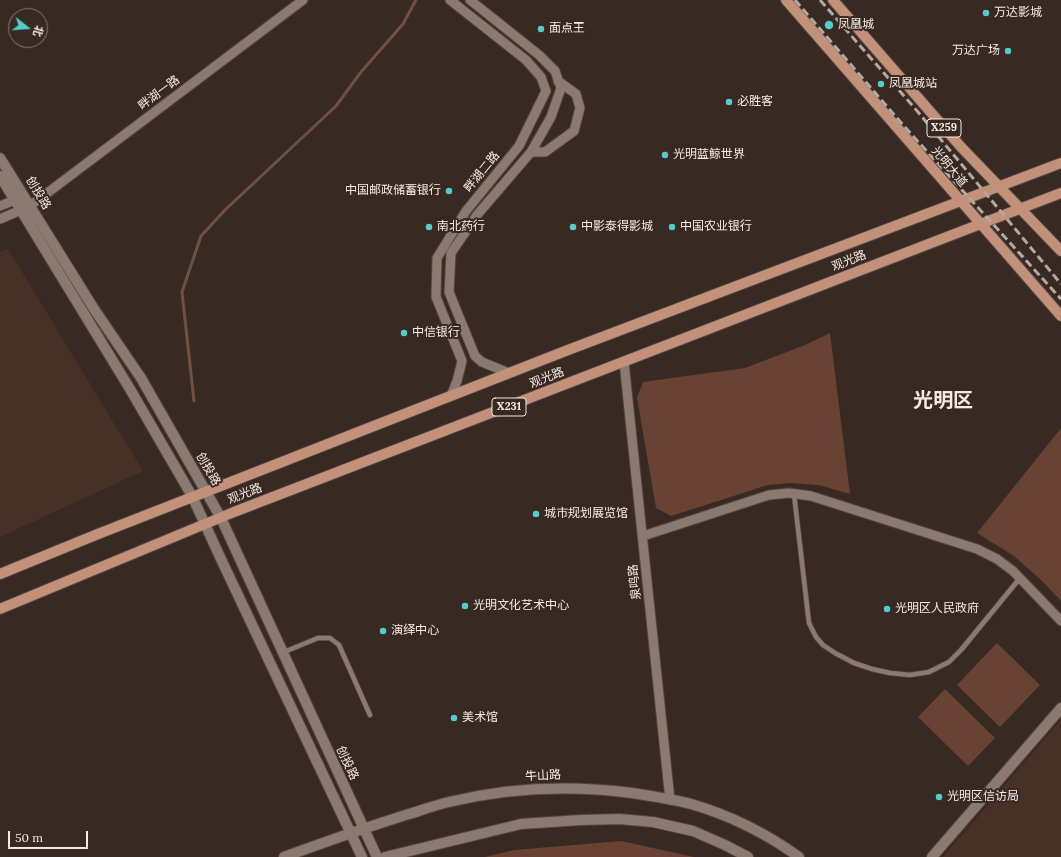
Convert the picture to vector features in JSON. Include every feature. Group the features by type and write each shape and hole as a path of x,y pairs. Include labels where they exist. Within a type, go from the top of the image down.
{"main road":[{"name":"光明大道","path":"786,0 1061,316"},
{"name":"光明大道","path":"833,0 961,147 1061,251"},
{"path":"999,187 1061,163"},
{"name":"X231","path":"961,201 999,187"},
{"name":"观光路","path":"0,609 221,518 1061,193"},
{"name":"观光路","path":"0,574 192,496 509,373 961,201"}],"street":[{"name":"畔湖一路","path":"0,219 26,208 303,0"},
{"name":"畔湖二路","path":"450,0 487,28 531,66 541,76 546,91 519,146 466,211 437,258 436,297 462,361 457,381 451,396"},
{"path":"470,0 539,55 555,71 558,81 576,94 580,108 574,131 545,152 532,152"},
{"name":"畔湖二路","path":"509,373 482,362 475,356 450,292 451,253 477,215 532,152 551,117 561,88 558,81"},
{"name":"创投路","path":"0,158 26,208 192,496 362,857"},
{"name":"创投路","path":"0,176 15,200 26,208 141,378 221,518 377,857"},
{"path":"0,206 15,200"},
{"name":"泉鸣路","path":"624,362 670,800"},
{"path":"643,536 769,495 789,493 811,496 977,549 1013,571 1061,621"},
{"path":"932,857 1061,708"},
{"name":"牛山路","path":"284,857 351,832 449,802 509,791 560,788 599,789 654,796 692,804 730,818 764,834 799,857"},
{"path":"385,857 521,824 619,819 653,822 693,831 748,857"}],"lane":[{"path":"794,494 809,623 816,637 823,645 854,663 872,670 910,675 929,672 949,662 961,650 1020,578"},
{"path":"282,653 318,638 330,638 339,645 370,715"}],"shaded area":[{"path":"8,249 143,471 0,537 0,252"},
{"path":"830,333 850,494 819,485 791,483 768,485 671,516 656,508 637,398 643,382 745,368 805,345"},
{"path":"1061,428 1061,601 1043,582 1014,556 977,533"},
{"path":"997,643 1040,685 1000,727 957,685"},
{"path":"945,689 995,738 968,766 918,717"},
{"path":"1061,720 1061,857 943,857"},
{"path":"621,841 694,857 485,857 514,850"}],"waterway":[{"path":"194,401 182,292 201,236 225,210 336,106 361,72 403,24 416,0"}],"railway":[{"path":"795,0 903,125 1061,299"},
{"path":"820,0 918,112 1061,284"}],"place":[{"name":"万达影城","path":"986,13"},
{"name":"凤凰城","path":"829,25"},
{"name":"面点王","path":"541,29"},
{"name":"万达广场","path":"1008,51"},
{"name":"凤凰城站","path":"881,84"},
{"name":"必胜客","path":"729,102"},
{"name":"光明蓝鲸世界","path":"665,155"},
{"name":"中国邮政储蓄银行","path":"449,191"},
{"name":"南北药行","path":"429,227"},
{"name":"中影泰得影城","path":"573,227"},
{"name":"中国农业银行","path":"672,227"},
{"name":"中信银行","path":"404,333"},
{"name":"城市规划展览馆","path":"536,514"},
{"name":"光明文化艺术中心","path":"465,606"},
{"name":"光明区人民政府","path":"887,609"},
{"name":"演绎中心","path":"383,631"},
{"name":"美术馆","path":"454,718"},
{"name":"光明区信访局","path":"939,797"}],"district":[{"name":"光明区","path":"943,401"}]}
